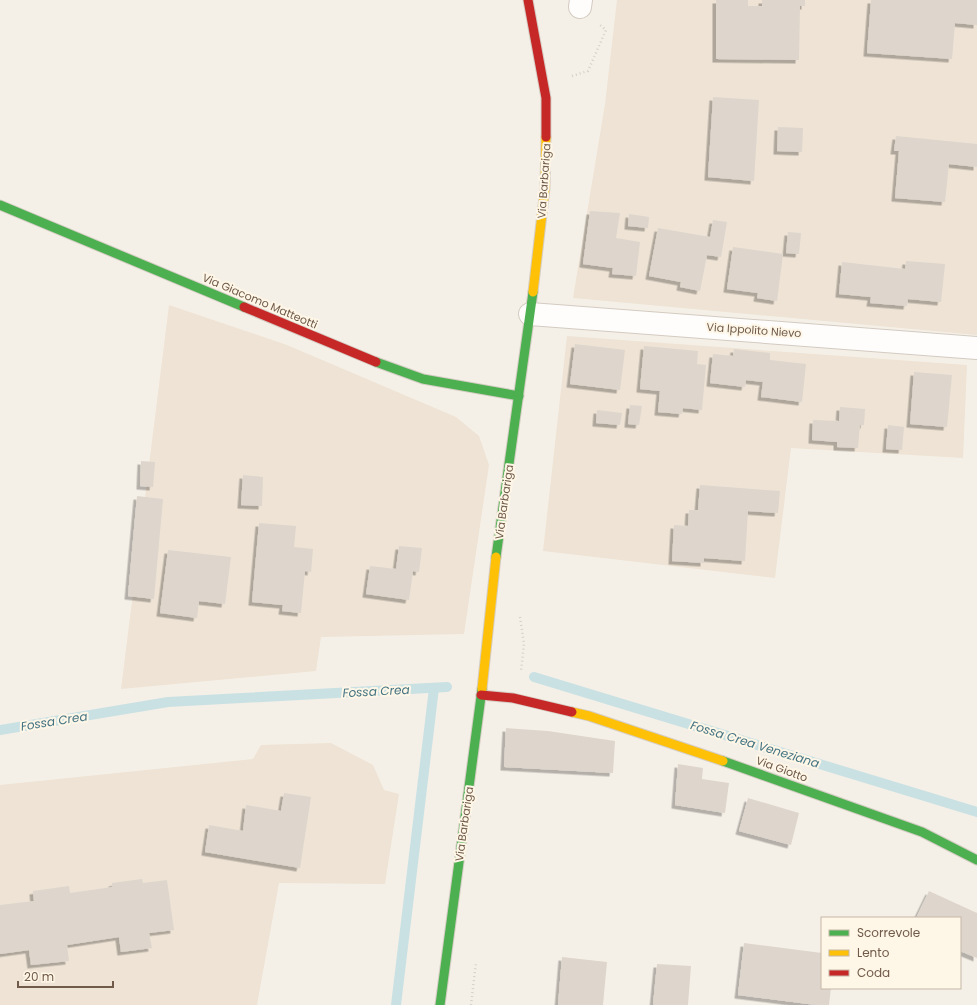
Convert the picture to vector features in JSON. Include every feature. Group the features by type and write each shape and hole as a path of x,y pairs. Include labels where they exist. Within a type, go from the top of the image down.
{"street":[{"name":"Via Barbariga","path":"440,1005 481,695 499,534 519,396 546,188 546,98 528,0"},
{"name":"Via Giacomo Matteotti","path":"0,205 373,360 424,379 519,396"},
{"name":"Via Ippolito Nievo","path":"530,314 977,348"},
{"name":"Via Giotto","path":"481,695 513,698 590,716 690,749 922,832 977,860"}],"path":[{"path":"572,76 588,71 606,30 580,3"}],"shaded area":[{"path":"617,0 977,0 977,335 573,298 605,104"},
{"path":"169,305 287,345 456,417 479,436 489,465 464,634 321,637 316,671 121,689"},
{"path":"567,336 967,365 963,458 791,448 775,578 543,551"},
{"path":"331,743 373,765 384,790 399,794 385,884 279,883 257,1005 0,1005 0,785 253,759 261,745"}],"building":[{"path":"716,0 748,0 748,6 762,6 762,0 805,0 805,6 800,6 799,60 716,59"},
{"path":"871,0 977,0 977,25 955,23 952,59 867,53"},
{"path":"713,97 759,100 754,181 708,177"},
{"path":"778,127 803,128 802,152 777,151"},
{"path":"896,136 977,144 977,167 949,164 945,202 895,198 899,151 894,151"},
{"path":"590,211 620,213 616,238 640,242 636,276 612,274 613,268 583,264"},
{"path":"629,214 649,217 648,228 628,226"},
{"path":"713,220 727,222 721,257 707,255 700,291 680,287 681,282 649,276 658,228 710,237"},
{"path":"788,232 801,233 799,254 786,253"},
{"path":"733,247 783,254 777,301 757,298 758,293 727,289"},
{"path":"906,261 945,264 941,302 908,299 907,306 870,303 871,297 839,294 842,262 905,269"},
{"path":"575,344 625,350 620,390 570,384"},
{"path":"644,346 698,351 697,364 706,365 702,410 683,408 682,414 658,412 660,391 640,389"},
{"path":"734,349 770,353 770,360 806,364 802,402 761,397 763,382 746,380 745,387 710,383 713,354 733,356"},
{"path":"914,372 952,375 947,427 910,424"},
{"path":"630,405 642,406 639,425 628,424"},
{"path":"840,407 865,409 864,425 860,425 858,448 837,447 837,442 812,440 813,420 839,421"},
{"path":"597,410 622,413 620,425 596,423"},
{"path":"888,425 904,427 902,450 886,449"},
{"path":"141,461 155,462 153,487 140,486"},
{"path":"243,475 263,477 262,506 241,505"},
{"path":"700,485 780,491 778,513 748,511 745,561 704,558 704,563 672,561 674,525 688,526 689,510 698,510"},
{"path":"137,496 163,499 154,599 128,596"},
{"path":"259,523 296,526 294,547 313,549 311,572 305,571 301,613 282,611 283,605 252,602"},
{"path":"399,546 422,548 419,572 413,571 409,600 366,594 370,566 396,569"},
{"path":"168,550 231,557 225,604 199,601 197,618 160,613"},
{"path":"506,728 548,731 615,741 613,773 504,767"},
{"path":"678,764 703,768 702,779 729,783 725,813 675,805"},
{"path":"284,793 311,797 300,868 205,852 209,825 243,831 246,805 281,811"},
{"path":"748,798 799,813 791,845 739,831"},
{"path":"142,879 143,883 167,880 174,930 149,933 152,948 121,952 119,937 67,945 69,961 31,965 29,950 0,954 0,905 34,901 33,891 69,886 70,893 112,887 112,883"},
{"path":"929,891 977,913 977,958 961,951 961,917 916,917"},
{"path":"744,943 821,953 821,989 831,989 829,1005 816,1005 738,995"},
{"path":"562,957 607,962 603,1005 558,1005"},
{"path":"657,964 691,966 688,1005 653,1005"}],"waterway":[{"name":"Fossa Crea Veneziana","path":"534,677 977,812"},
{"name":"Fossa Crea","path":"0,730 168,702 447,687"},
{"name":"Fossa Crea","path":"396,1005 434,688"}],"traffic: fast":[{"path":"0,205 244,307"},
{"path":"496,557 533,292"},
{"path":"376,362 423,379 519,396"},
{"path":"440,1005 482,689"},
{"path":"723,761 922,832 977,860"}],"traffic: slow":[{"path":"533,292 545,188 546,137"},
{"path":"482,689 496,557"},
{"path":"572,712 589,716 723,761"}],"traffic: jam":[{"path":"528,0 546,98 546,137"},
{"path":"244,307 376,362"},
{"path":"481,695 513,698 572,712"}]}
